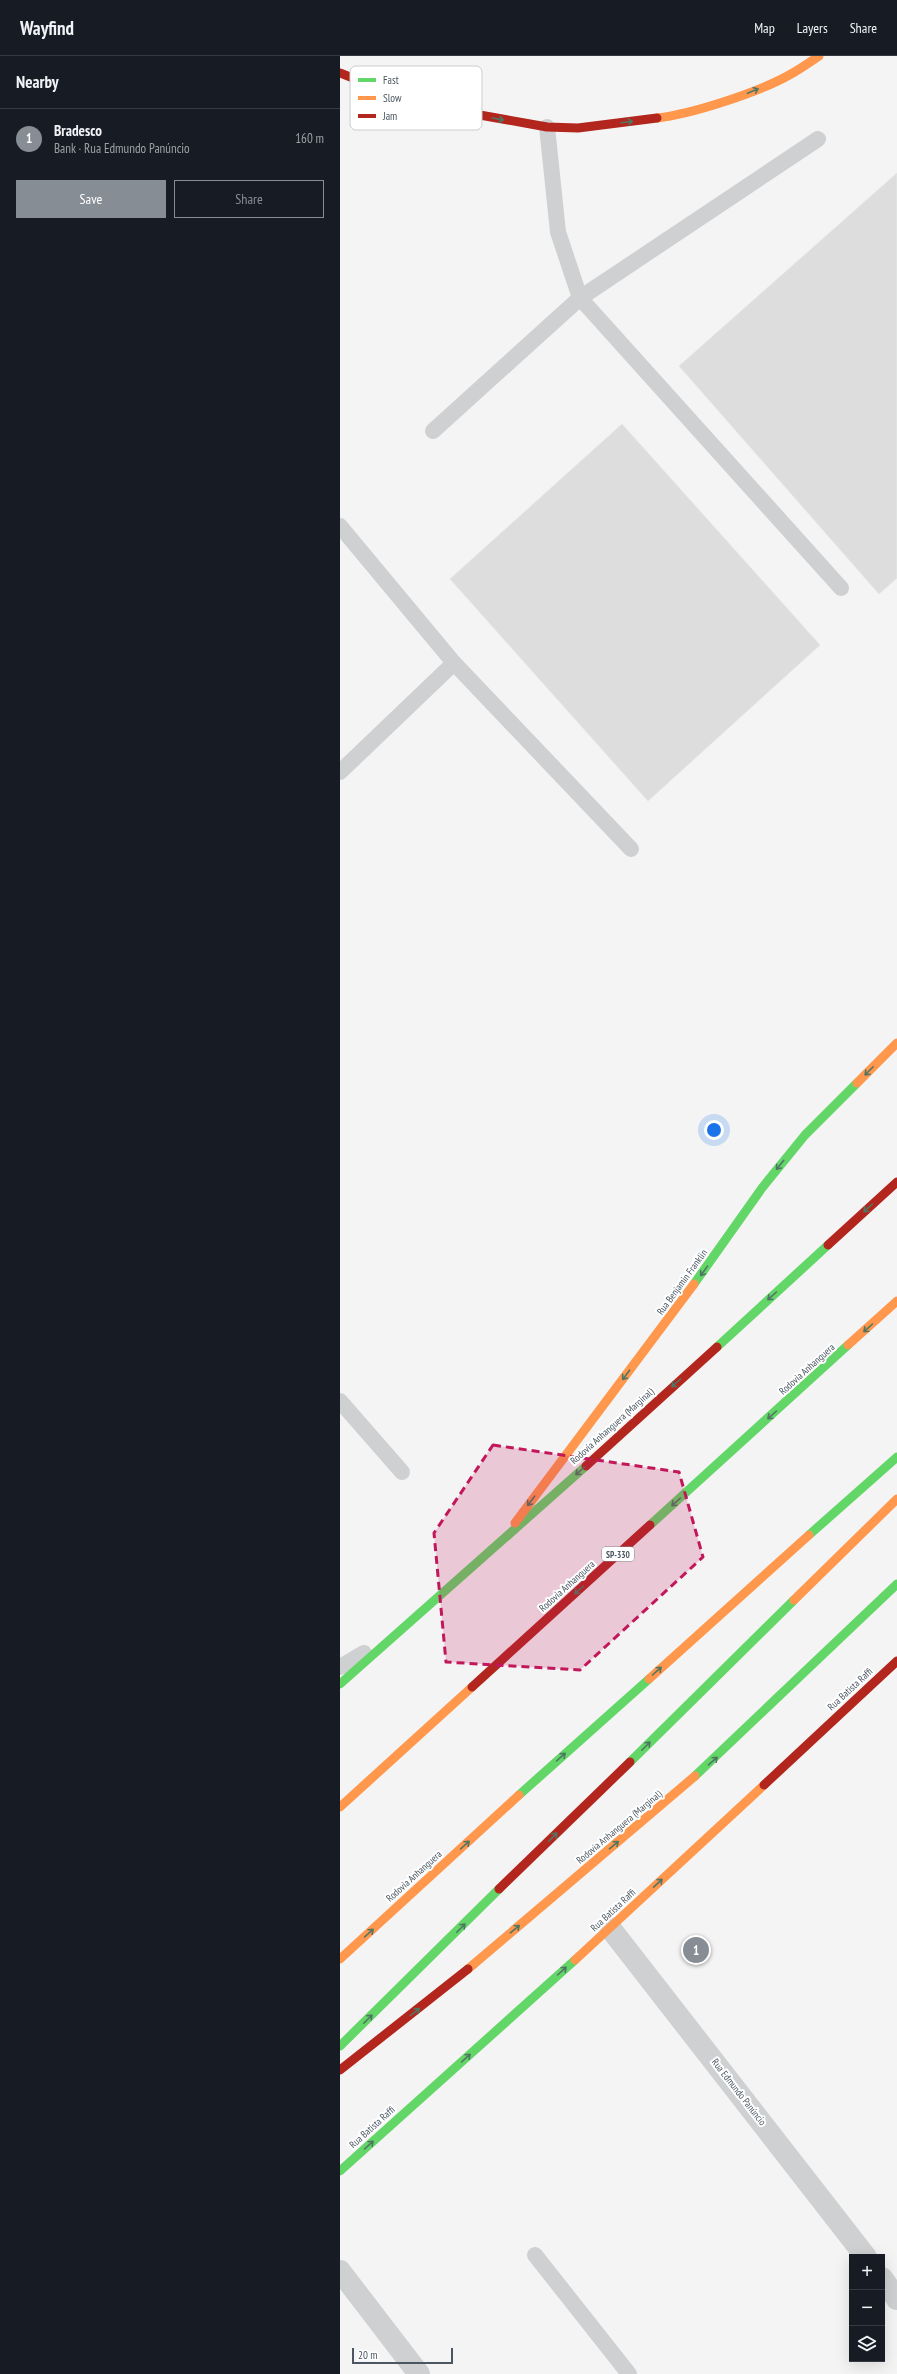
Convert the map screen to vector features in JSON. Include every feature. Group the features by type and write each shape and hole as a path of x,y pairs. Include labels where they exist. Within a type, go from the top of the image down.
{"main road":[{"path":"482,115 547,127 578,128 673,116 748,94 790,75 819,56"},
{"path":"340,74 350,78"},
{"name":"Rua Benjamin Franklin","path":"498,1546 707,1267 762,1188 804,1135 897,1044"},
{"name":"Rodovia Anhanguera (Marginal)","path":"340,1684 391,1637 498,1546 897,1182"},
{"name":"Rodovia Anhanguera","path":"340,1807 897,1301"},
{"name":"Rodovia Anhanguera","path":"340,1959 559,1759 897,1457"},
{"path":"340,2046 897,1499"},
{"name":"Rodovia Anhanguera (Marginal)","path":"340,2070 463,1973 716,1759 897,1584"},
{"name":"Rua Batista Raffi","path":"340,2171 610,1928 897,1661"}],"street":[{"name":"Rua Edmundo Panúncio","path":"610,1928 864,2254"},
{"path":"340,2271 419,2374"},
{"path":"885,2282 897,2298"}],"lane":[{"path":"547,127 558,232 580,298 841,588"},
{"path":"433,431 580,298 818,139"},
{"path":"340,526 454,663 631,849"},
{"path":"340,772 454,663"},
{"path":"340,1401 402,1472"},
{"path":"340,1667 391,1637"},
{"path":"535,2255 629,2374"}],"highlighted area":[{"path":"493,1445 679,1472 703,1557 580,1670 446,1662 434,1533"}],"building":[{"path":"897,173 897,578 879,594 679,366"},
{"path":"622,424 820,645 648,801 450,579"}],"traffic: fast":[{"path":"694,1284 762,1188 805,1135 857,1083"},
{"path":"717,1347 828,1245"},
{"path":"650,1525 848,1345"},
{"path":"809,1535 897,1457"},
{"path":"340,1684 586,1466"},
{"path":"695,1776 897,1584"},
{"path":"630,1762 794,1600"},
{"path":"519,1795 649,1679"},
{"path":"340,2046 499,1889"},
{"path":"340,2171 575,1960"}],"traffic: slow":[{"path":"657,118 672,116 707,107 744,95 778,81 819,56"},
{"path":"857,1083 897,1043"},
{"path":"515,1523 694,1284"},
{"path":"848,1345 897,1301"},
{"path":"794,1600 897,1499"},
{"path":"649,1679 809,1535"},
{"path":"340,1807 472,1687"},
{"path":"468,1969 695,1776"},
{"path":"575,1960 764,1785"},
{"path":"340,1959 519,1795"}],"traffic: jam":[{"path":"340,73 350,77"},
{"path":"482,115 547,127 578,128 657,118"},
{"path":"828,1245 897,1182"},
{"path":"586,1466 717,1347"},
{"path":"472,1687 650,1525"},
{"path":"764,1785 897,1661"},
{"path":"499,1889 630,1762"},
{"path":"340,2070 468,1969"}],"place":[{"name":"Bradesco","path":"696,1950"}]}
